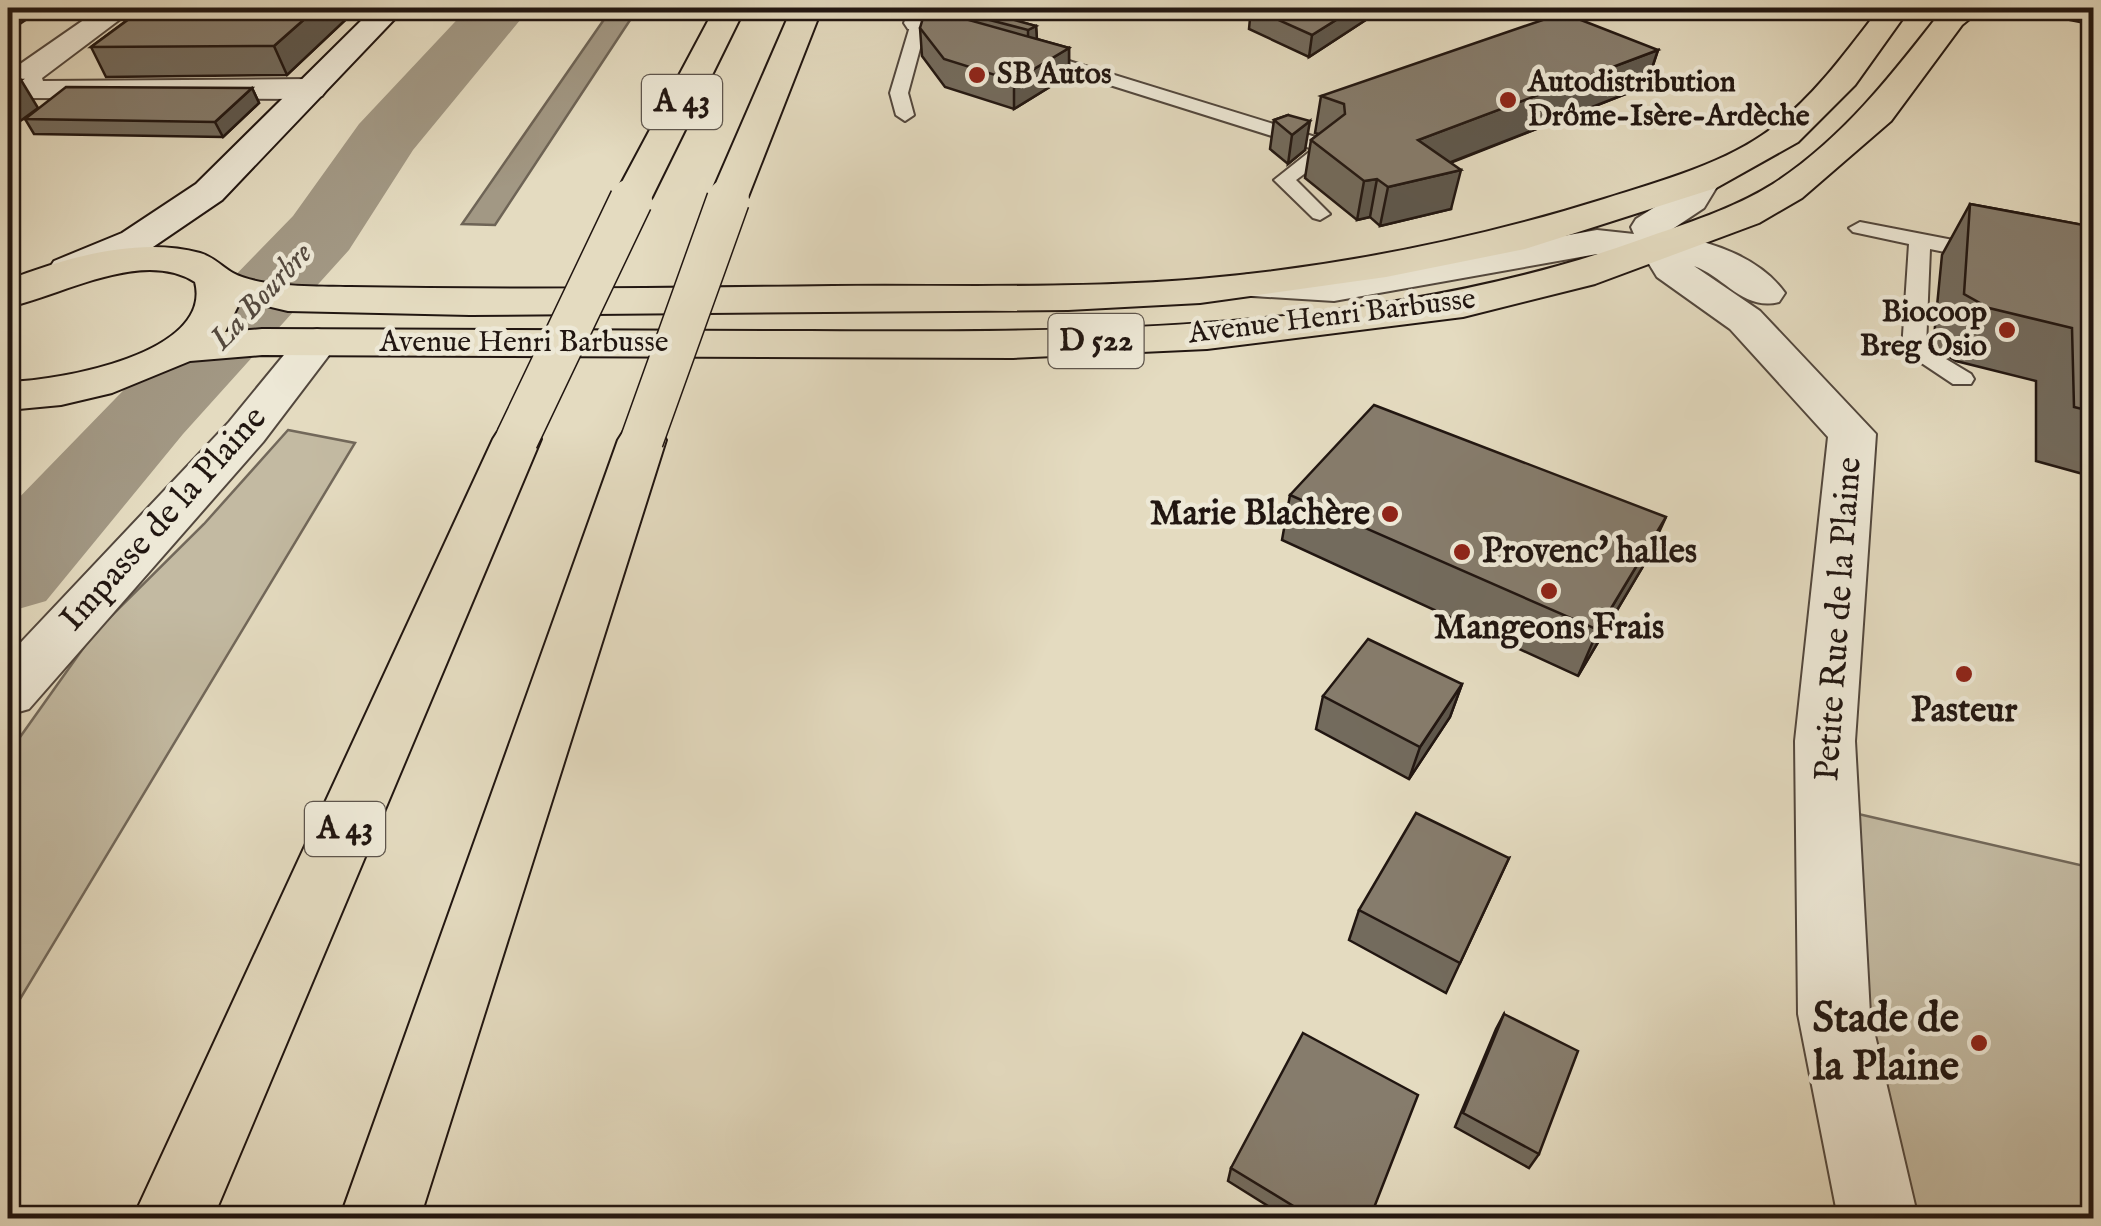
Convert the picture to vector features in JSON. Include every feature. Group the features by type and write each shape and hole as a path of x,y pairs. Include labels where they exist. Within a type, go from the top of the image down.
{"main road":[{"name":"A 43","path":"173,1218 517,439 730,8"},
{"name":"A 43","path":"380,1218 642,440 729,197 807,8"},
{"name":"Avenue Henri Barbusse","path":"13,290 68,270 147,258 180,262 222,281 288,298 470,302 936,299 1068,297 1250,286 1511,241 1703,180 1786,136 1844,78 1895,8"},
{"name":"Avenue Henri Barbusse","path":"189,347 262,342 1014,344 1207,336 1464,304 1582,275 1744,215 1789,190 1879,114 1951,18 1968,8"},
{"path":"8,396 53,394 128,374 189,347 220,302 222,281"},
{"path":"8,424 53,394"}],"street":[{"path":"120,8 24,76 33,91 310,89"},
{"path":"68,270 136,242 209,192 390,8"},
{"path":"2054,8 2094,16"},
{"path":"1703,180 1691,200 1650,227 1671,268 1744,299"},
{"path":"209,192 196,240 222,281"},
{"path":"1744,215 1741,237 1748,264 1744,299"},
{"path":"1250,286 1334,289 1598,242 1661,246"},
{"path":"1582,275 1619,269 1653,272 1744,299"},
{"name":"Petite Rue de la Plaine","path":"1744,299 1852,434 1825,740 1834,1014 1878,1218"},
{"name":"Impasse de la Plaine","path":"8,693 246,432 317,342"}],"lane":[{"path":"905,116 899,93 926,15 971,38"},
{"path":"1006,47 1328,147 1284,180 1320,214"},
{"path":"1860,228 2002,257"},
{"path":"1920,240 1914,350 1962,379"}],"shaded area":[{"path":"612,8 638,8 495,225 462,224"},
{"path":"288,430 355,443 8,1019 8,754 94,633 204,524"},
{"name":"Stade de la Plaine","path":"1828,807 2093,868 2093,1218 1893,1218"}],"building":[{"path":"144,8 317,8 274,46 91,47"},
{"path":"926,8 1069,48 1014,81 944,59 920,28"},
{"path":"944,8 971,8 1036,26 1028,30"},
{"path":"1252,8 1355,8 1312,35"},
{"path":"1563,13 1658,50 1418,140 1461,170 1388,187 1377,179 1364,181 1311,140 1345,114 1344,104 1321,96"},
{"path":"66,87 252,88 215,122 25,119"},
{"path":"1288,115 1310,121 1292,135 1274,120"},
{"path":"1970,204 2094,227 2094,412 2074,407 2072,328 1989,308 1964,294"},
{"path":"1374,405 1666,517 1598,630 1290,495"},
{"path":"1368,639 1462,684 1420,747 1323,696"},
{"path":"1416,813 1509,858 1460,963 1359,910"},
{"path":"1504,1014 1578,1051 1539,1154 1463,1113"},
{"path":"1303,1033 1418,1095 1370,1218 1313,1218 1231,1168"}],"waterway":[{"name":"La Bourbre","path":"8,575 150,414 321,233 384,139 500,8"}],"place":[{"name":"SB Autos","path":"977,75"},
{"name":"Autodistribution Drôme-Isère-Ardèche","path":"1508,100"},
{"name":"Biocoop Breg Osio","path":"2007,330"},
{"name":"Marie Blachère","path":"1390,514"},
{"name":"Provenc' halles","path":"1462,552"},
{"name":"Mangeons Frais","path":"1549,591"},
{"name":"Pasteur","path":"1964,674"},
{"name":"Stade de la Plaine","path":"1979,1043"}]}
